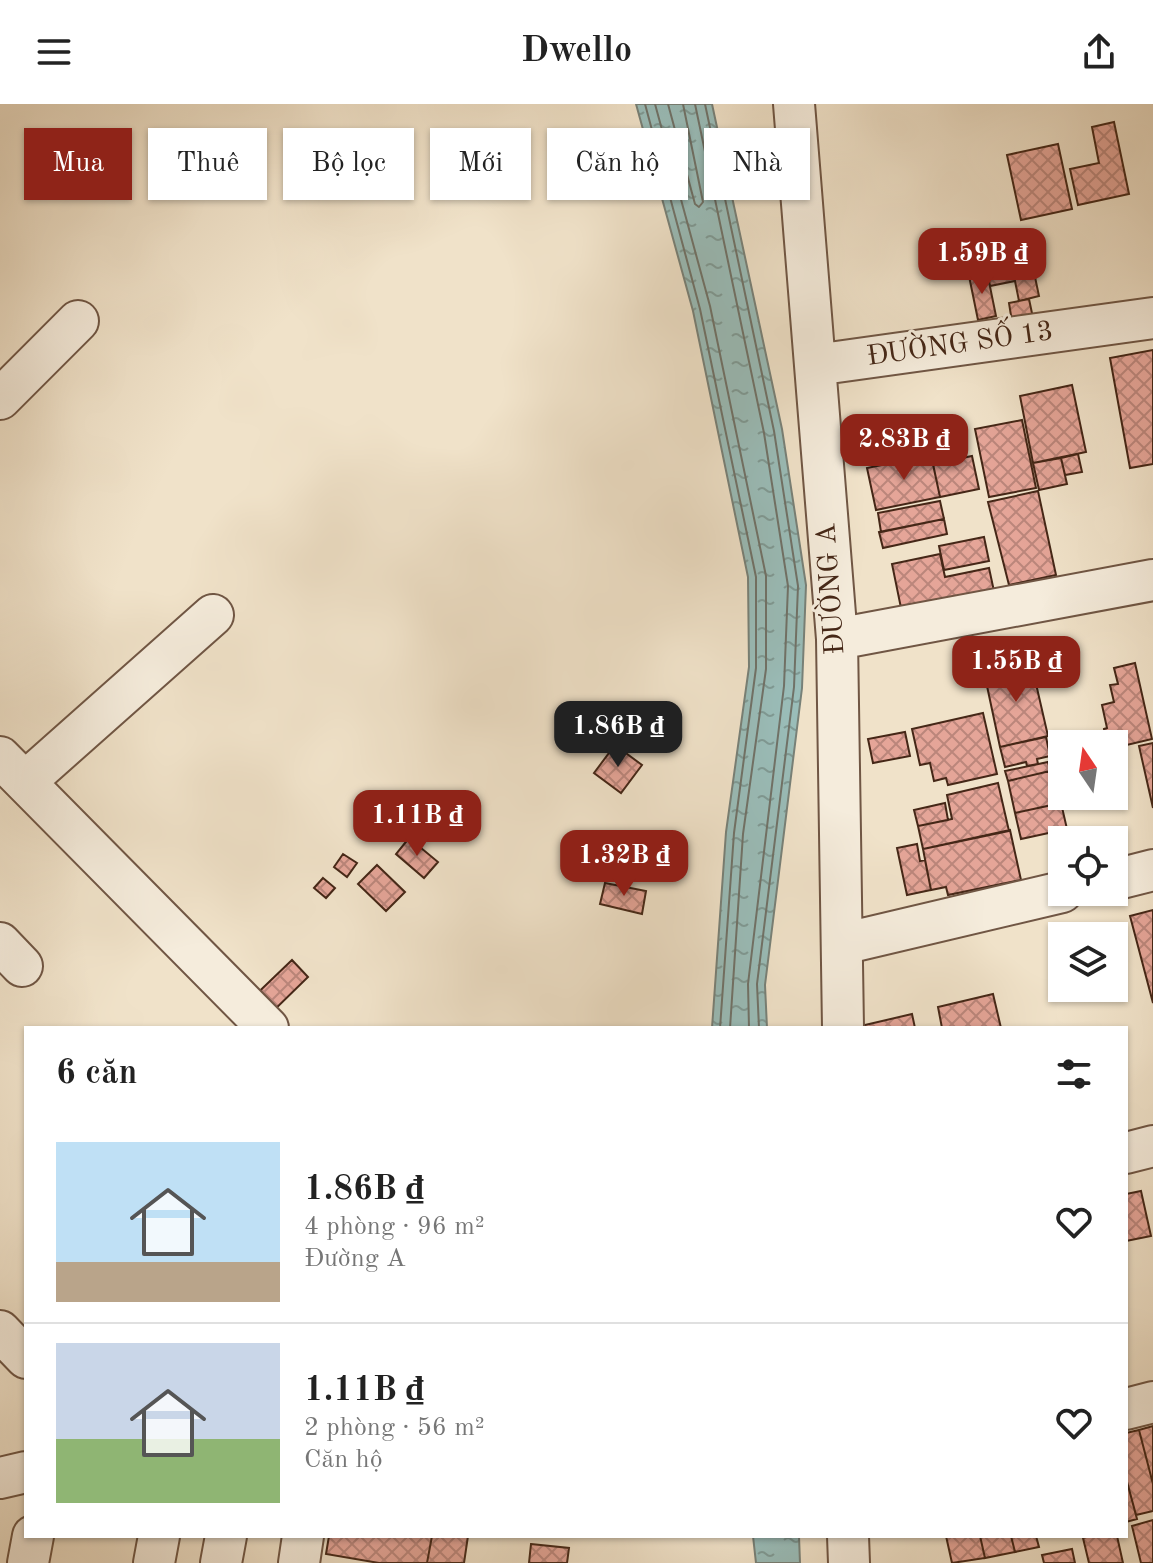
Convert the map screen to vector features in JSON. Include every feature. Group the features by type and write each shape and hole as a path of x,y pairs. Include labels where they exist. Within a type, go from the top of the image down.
{"street":[{"name":"ĐƯỜNG A","path":"804,105 815,365 837,639 843,1026"},
{"name":"ĐƯỜNG SỐ 13","path":"815,365 1153,318"},
{"path":"0,399 78,321"},
{"path":"837,639 1153,580"},
{"path":"213,615 13,769 266,1026"},
{"path":"1128,876 1153,870"},
{"path":"842,944 1048,895"},
{"path":"1128,1152 1153,1146"},
{"path":"0,1331 24,1356"},
{"path":"1128,1408 1153,1402"},
{"path":"0,1478 24,1472"},
{"path":"28,1563 33,1538"},
{"path":"154,1563 159,1538"},
{"path":"221,1563 226,1538"},
{"path":"299,1563 303,1538"},
{"path":"848,1538 849,1563"}],"water":[{"path":"636,104 712,104 717,128 704,128 704,200 733,200 782,429 806,585 802,688 765,985 767,1026 712,1026 726,832 749,667 748,577 693,311 662,200 688,200 688,128 643,128"},
{"path":"753,1538 799,1538 800,1563 756,1563"}],"building":[{"path":"1114,122 1129,194 1078,205 1070,169 1099,163 1092,127"},
{"path":"1058,144 1072,209 1021,220 1007,155"},
{"path":"1004,233 1008,252 985,257 980,238"},
{"path":"1027,239 1039,296 1019,301 1015,281 990,286 985,263 1011,258 1008,242"},
{"path":"987,272 996,316 978,320 969,276"},
{"path":"1029,299 1033,318 1012,322 1009,303"},
{"path":"1153,350 1153,464 1130,468 1110,358"},
{"path":"1072,385 1086,452 1033,463 1020,396"},
{"path":"1022,420 1036,488 989,497 975,429"},
{"path":"1078,454 1082,472 1065,475 1061,458"},
{"path":"931,455 940,497 876,510 867,468"},
{"path":"972,456 979,489 940,497 933,464"},
{"path":"1061,458 1067,484 1039,490 1033,463"},
{"path":"1038,491 1056,575 1009,585 988,502"},
{"path":"940,501 944,519 881,532 878,513"},
{"path":"944,519 947,534 883,548 879,532"},
{"path":"984,537 989,561 944,570 939,546"},
{"path":"940,554 945,577 989,568 995,596 901,608 892,564"},
{"path":"1031,662 1048,736 1000,747 984,672"},
{"path":"1135,663 1152,739 1128,745 1128,730 1104,730 1107,728 1102,705 1114,702 1110,685 1118,684 1114,668"},
{"path":"983,713 997,774 948,785 946,778 934,781 930,763 920,765 912,729"},
{"path":"905,732 910,756 873,763 868,739"},
{"path":"1046,737 1048,756 1037,759 1038,764 1027,766 1026,762 1005,767 1000,747"},
{"path":"1153,743 1153,808 1139,746"},
{"path":"615,745 642,765 621,793 594,773"},
{"path":"1048,762 1048,771 1008,781 1005,771"},
{"path":"1048,771 1048,806 1015,813 1008,781"},
{"path":"998,783 1009,831 923,849 918,826 952,819 947,795"},
{"path":"945,803 948,820 918,826 914,810"},
{"path":"1048,806 1048,810 1063,810 1066,826 1048,826 1048,833 1021,839 1015,813"},
{"path":"1010,830 1021,880 948,895 946,887 931,890 923,849"},
{"path":"409,838 438,862 424,878 396,854"},
{"path":"917,844 920,861 925,860 931,890 907,895 897,848"},
{"path":"343,854 357,863 347,877 334,867"},
{"path":"377,865 405,892 386,911 358,884"},
{"path":"323,878 335,888 326,898 314,888"},
{"path":"605,883 646,891 642,914 600,904"},
{"path":"1153,910 1153,1003 1130,916"},
{"path":"292,960 308,977 265,1019 248,1002"},
{"path":"993,994 1001,1026 942,1026 938,1007"},
{"path":"912,1014 915,1026 865,1026"},
{"path":"1141,1191 1151,1236 1128,1241 1128,1194"},
{"path":"1153,1426 1153,1484 1139,1430"},
{"path":"1139,1430 1153,1484 1153,1511 1136,1515 1128,1485 1128,1433"},
{"path":"1128,1485 1137,1519 1128,1521"},
{"path":"1153,1520 1153,1563 1141,1563 1132,1526"},
{"path":"329,1538 432,1538 427,1563 379,1563 326,1554"},
{"path":"432,1538 468,1538 464,1563 427,1563"},
{"path":"946,1538 980,1538 985,1558 952,1563"},
{"path":"980,1538 1012,1538 1015,1552 985,1558"},
{"path":"1012,1538 1037,1538 1039,1547 1015,1552"},
{"path":"1083,1538 1117,1538 1123,1563 1089,1563"},
{"path":"531,1544 569,1548 567,1563 529,1563"},
{"path":"1072,1549 1075,1563 1044,1563 1042,1555"}]}
